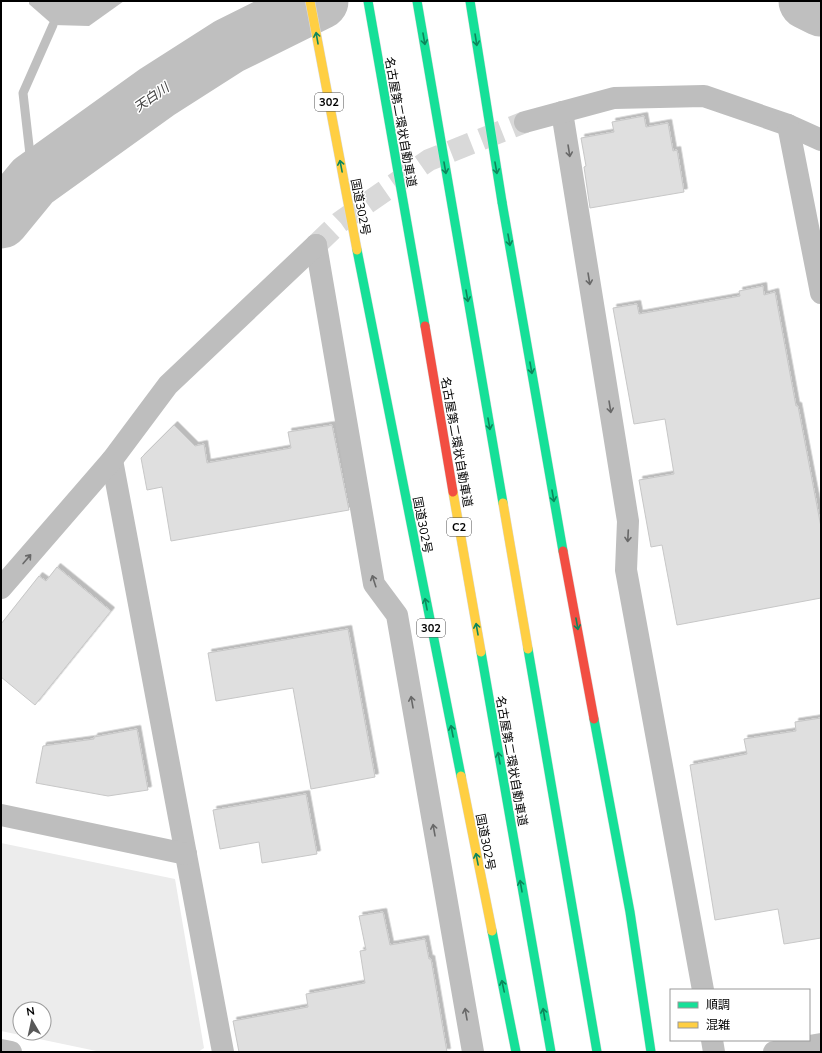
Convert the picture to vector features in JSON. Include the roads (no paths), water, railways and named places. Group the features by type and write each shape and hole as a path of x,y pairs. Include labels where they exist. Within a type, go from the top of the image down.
{"highway":[{"name":"国道302号","path":"310,1 348,204 516,1052"},
{"name":"名古屋第二環状自動車道","path":"368,1 551,1052"},
{"path":"417,1 597,1052"},
{"path":"470,1 502,202 553,496 630,912 651,1052"}],"street":[{"path":"525,122 614,98 704,96 788,125 821,140"},
{"path":"562,112 628,521 626,570 703,989"},
{"path":"788,125 821,293"},
{"path":"1,588 112,460 168,385 316,245 374,584 397,615 473,1052"},
{"path":"112,460 223,1052"},
{"path":"1,815 186,854"},
{"path":"712,1041 714,1052"},
{"path":"774,1052 821,1044"},
{"path":"1,1050 11,1052"}],"waterway":[{"name":"天白川","path":"1,220 33,181 157,92 229,46 320,1"},
{"name":"天白川","path":"807,1 821,8"},
{"path":"33,181 23,93 53,25"}],"tunnel":[{"path":"316,245 340,222 429,160 525,122"}]}
